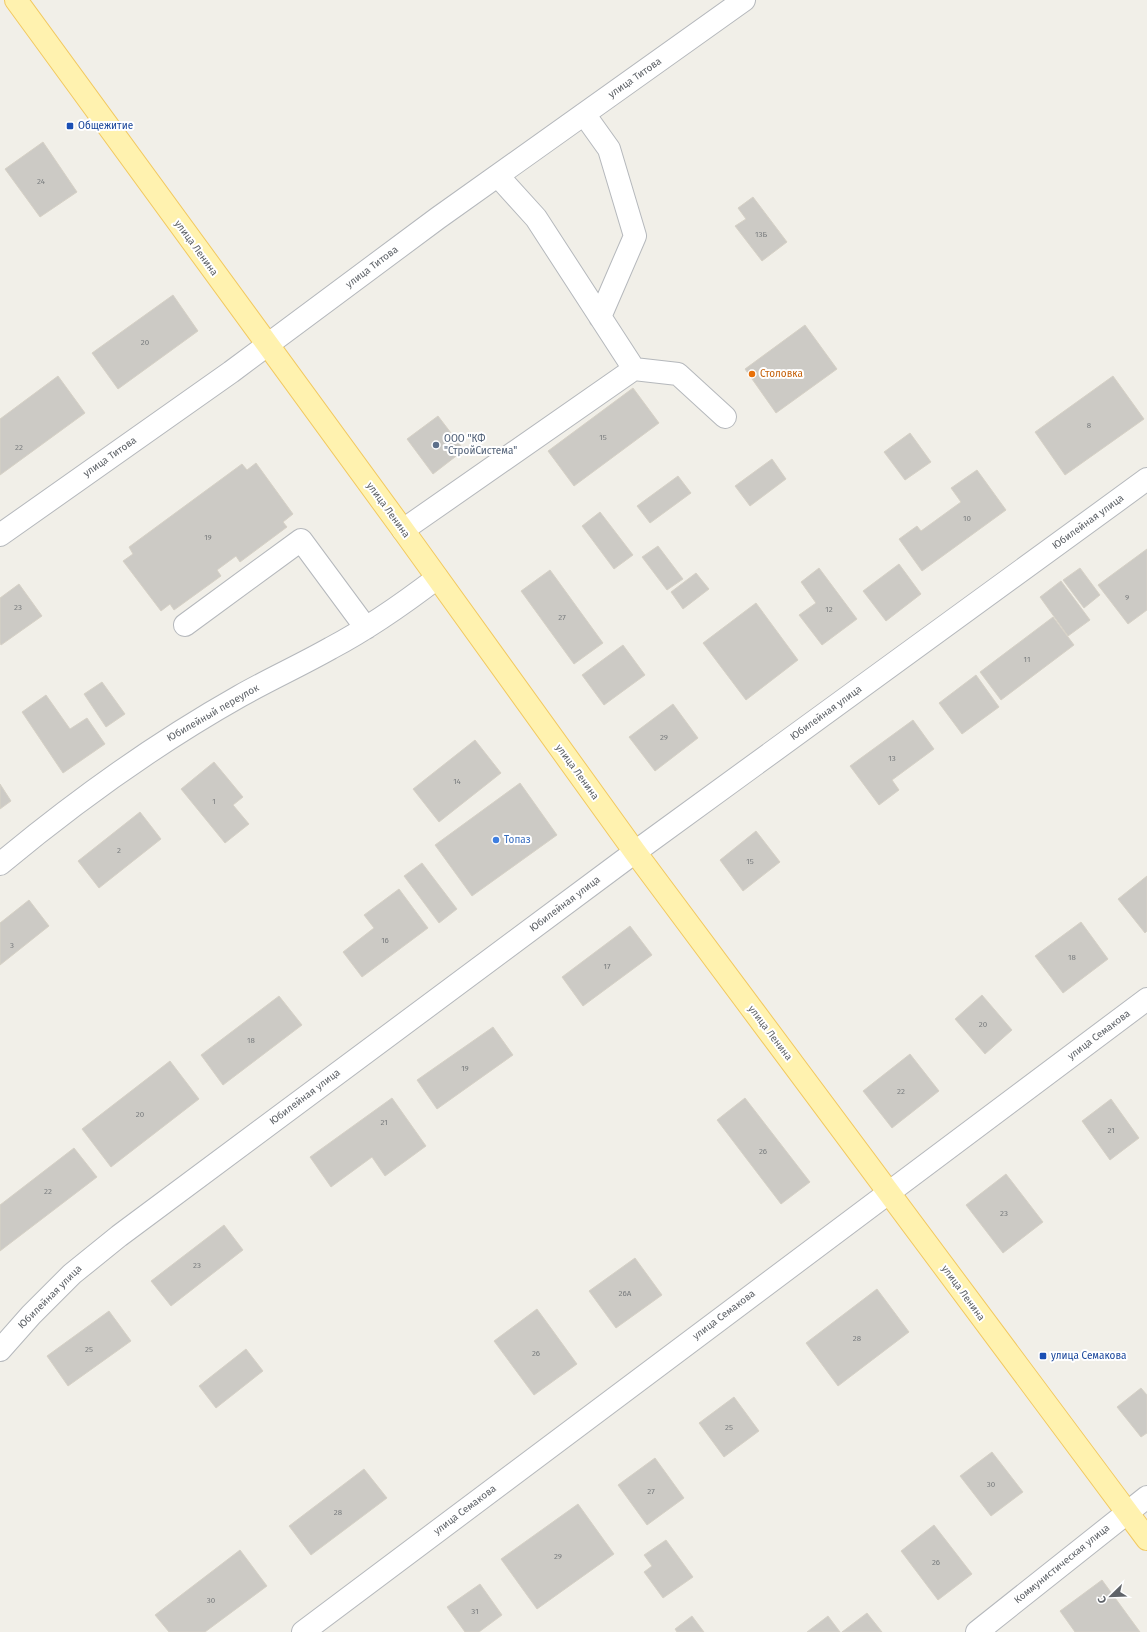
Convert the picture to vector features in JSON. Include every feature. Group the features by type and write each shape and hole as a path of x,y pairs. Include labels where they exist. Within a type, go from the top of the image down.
{"main road":[{"name":"улица Ленина","path":"16,0 403,530 635,852 1147,1539"}],"street":[{"name":"улица Титова","path":"2,528 267,345 432,223 744,0"},
{"path":"584,114 609,149 635,236 600,317"},
{"path":"498,176 536,218 634,368"},
{"path":"403,530 634,368 678,374 725,417"},
{"name":"Юбилейная улица","path":"0,1350 31,1315 72,1274 119,1236 635,852 1147,479"},
{"path":"185,625 301,540 366,628"},
{"name":"Юбилейный переулок","path":"0,864 100,784 170,737 241,695 331,649 405,603 437,578"},
{"name":"улица Семакова","path":"303,1632 1147,999"},
{"name":"Коммунистическая улица","path":"977,1632 1147,1496"}],"building":[{"path":"43,142 77,192 40,217 5,169"},
{"path":"753,197 787,242 762,261 735,226 746,219 738,208"},
{"path":"173,295 198,331 118,389 92,353"},
{"path":"805,325 837,369 776,413 745,369"},
{"path":"58,376 85,413 0,475 0,419"},
{"path":"1113,376 1144,419 1065,475 1035,432"},
{"path":"633,388 659,423 574,486 548,451"},
{"name":"ООО \"КФ \"СтройСистема\"","path":"438,416 464,450 433,474 407,439"},
{"path":"910,433 931,462 905,480 884,452"},
{"path":"772,459 786,479 750,506 735,486"},
{"path":"256,463 293,514 283,522 287,527 240,562 236,556 217,570 221,576 174,610 170,604 161,611 123,561 133,554 129,547 242,464 247,470"},
{"path":"977,470 1006,510 922,571 899,539 917,526 921,531 961,502 951,488"},
{"path":"678,476 691,493 650,523 637,506"},
{"path":"600,512 633,555 614,569 582,526"},
{"path":"658,546 683,579 667,590 642,557"},
{"path":"1147,549 1147,610 1128,624 1098,585"},
{"path":"899,564 921,594 886,621 863,591"},
{"path":"819,568 857,619 822,645 799,615 816,603 801,582"},
{"path":"1080,568 1100,595 1084,608 1063,580"},
{"path":"550,570 603,643 574,664 521,591"},
{"path":"696,573 709,589 683,609 671,592"},
{"path":"1061,581 1090,620 1068,636 1040,597"},
{"path":"19,584 42,616 1,645 0,598"},
{"path":"756,603 798,660 746,700 703,643"},
{"path":"1053,617 1074,645 1001,700 980,672"},
{"path":"623,645 645,675 604,705 582,675"},
{"path":"976,675 999,707 962,734 939,703"},
{"path":"102,682 125,714 106,727 84,694"},
{"path":"46,695 70,729 87,718 105,744 63,773 22,712"},
{"path":"673,704 698,738 655,771 629,737"},
{"path":"913,720 934,749 892,780 899,790 879,805 850,766"},
{"path":"475,740 501,773 439,822 413,789"},
{"path":"214,762 243,797 233,805 249,824 225,843 181,789"},
{"name":"Топаз","path":"520,783 557,835 472,896 435,845"},
{"path":"0,784 11,801 0,809"},
{"path":"140,812 161,839 99,888 78,861"},
{"path":"756,831 780,862 743,891 720,860"},
{"path":"422,863 457,909 439,923 404,876"},
{"path":"1147,876 1147,931 1145,933 1118,899"},
{"path":"399,889 428,928 362,977 343,952 374,928 364,915"},
{"path":"29,900 49,926 0,965 0,923"},
{"path":"1081,922 1108,959 1063,993 1035,956"},
{"path":"630,926 652,955 583,1006 562,977"},
{"path":"982,995 1012,1030 985,1054 955,1019"},
{"path":"279,996 302,1025 223,1085 201,1055"},
{"path":"493,1027 513,1055 437,1109 417,1080"},
{"path":"910,1054 939,1091 892,1128 863,1091"},
{"path":"170,1061 199,1099 111,1167 82,1129"},
{"path":"392,1098 426,1146 385,1176 372,1157 331,1187 310,1157"},
{"path":"745,1098 810,1182 781,1204 717,1120"},
{"path":"1111,1099 1139,1138 1110,1160 1082,1121"},
{"path":"74,1148 97,1177 0,1251 0,1205"},
{"path":"1006,1174 1043,1222 1003,1253 966,1205"},
{"path":"224,1225 243,1250 171,1306 151,1281"},
{"path":"635,1258 662,1295 616,1328 589,1291"},
{"path":"877,1289 909,1332 838,1386 806,1343"},
{"path":"537,1309 577,1364 534,1395 494,1341"},
{"path":"109,1311 131,1341 68,1386 47,1356"},
{"path":"246,1349 263,1371 216,1408 199,1386"},
{"path":"1141,1388 1147,1395 1147,1433 1141,1437 1117,1407"},
{"path":"734,1397 759,1431 724,1457 699,1423"},
{"path":"992,1452 1023,1492 991,1516 960,1476"},
{"path":"655,1458 684,1498 647,1525 618,1485"},
{"path":"364,1469 387,1498 311,1555 289,1526"},
{"path":"578,1504 614,1554 537,1609 501,1559"},
{"path":"934,1525 972,1574 938,1600 901,1551"},
{"path":"666,1540 693,1577 663,1598 644,1572 652,1566 644,1555"},
{"path":"240,1550 267,1586 205,1632 169,1632 155,1615"},
{"path":"1102,1580 1140,1632 1075,1632 1060,1611"},
{"path":"480,1584 502,1615 479,1632 465,1632 447,1607"},
{"path":"867,1613 882,1632 842,1632"},
{"path":"692,1616 704,1632 677,1632 675,1629"},
{"path":"828,1616 840,1632 807,1632"}],"place":[{"name":"Общежитие","path":"70,126"},
{"name":"Столовка","path":"752,374"},
{"name":"ООО \"КФ \"СтройСистема\"","path":"436,445"},
{"name":"Топаз","path":"496,840"},
{"name":"улица Семакова","path":"1043,1356"}]}
